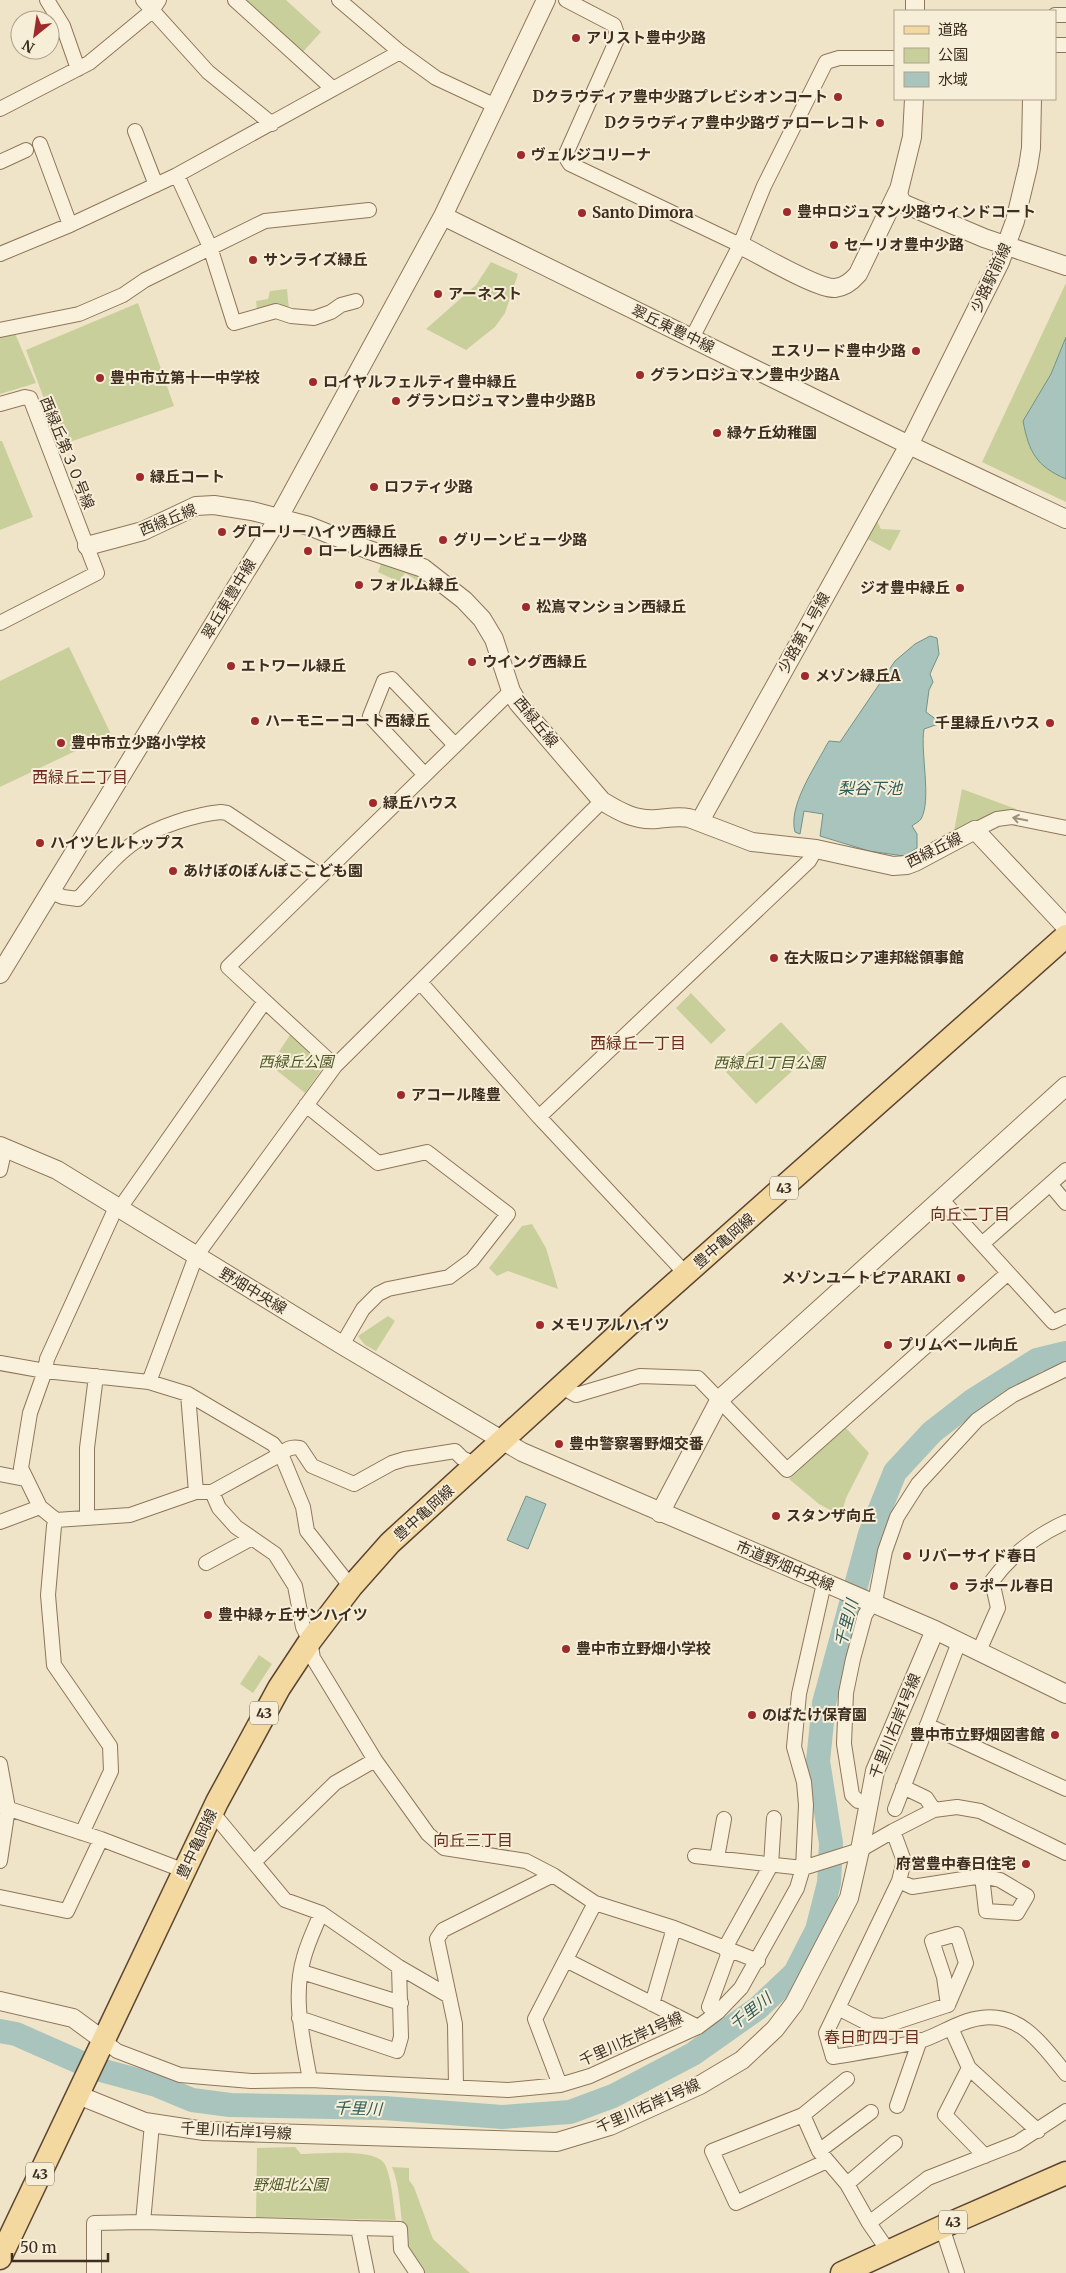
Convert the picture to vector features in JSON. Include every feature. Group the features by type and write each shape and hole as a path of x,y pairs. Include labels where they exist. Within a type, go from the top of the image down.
{"main road":[{"name":"豊中亀岡線","path":"0,2258 212,1812 279,1688 310,1641 351,1587 390,1543 502,1441 686,1274 1066,936"},
{"name":"43","path":"842,2273 942,2226 1066,2173"}],"street":[{"path":"47,0 63,26 78,69"},
{"path":"234,0 332,88"},
{"path":"339,0 400,52 436,78 496,106"},
{"name":"翠丘東豊中線","path":"0,974 279,517 443,216 546,0"},
{"path":"566,0 614,25 618,37 565,156 570,164 819,284 834,288 841,287 853,280 858,274 899,189 912,137 914,100"},
{"path":"0,110 89,63 152,4 208,72 272,124"},
{"path":"0,254 70,225 176,175 272,124 332,88 348,82 400,52"},
{"path":"692,338 740,245 764,186 826,62 839,58 894,58"},
{"name":"少路駅前線","path":"909,445 1000,262 1015,220 1031,148 1032,100"},
{"path":"135,131 156,185"},
{"path":"40,144 70,225"},
{"path":"0,162 26,150"},
{"path":"176,175 210,247 234,323 276,311 291,316 314,318 332,312 341,305 356,300"},
{"path":"899,189 900,200 905,206 1066,266"},
{"path":"0,330 79,314 123,295 145,280 265,220 370,210"},
{"name":"翠丘東豊中線","path":"443,216 909,445 1066,519"},
{"name":"西緑丘第３０号線","path":"0,404 25,397 30,398 87,546"},
{"name":"少路第１号線","path":"700,821 909,445"},
{"name":"西緑丘線","path":"87,546 143,531 196,506 214,504 279,517 309,526 369,550 412,562 438,578 475,610 489,630 498,650 511,691 524,711 602,801 635,818 658,819 680,817 700,821 752,842 816,849 900,866 915,862 975,830 1066,927"},
{"path":"0,623 97,573 87,546"},
{"path":"425,775 370,716 384,680 392,679 455,745"},
{"path":"335,1066 228,967 511,691"},
{"path":"149,1382 196,1256 335,1066 602,801"},
{"path":"50,892 63,897 78,899 112,862 138,839 176,823 221,812 227,813 321,876"},
{"path":"975,830 997,819 1012,817 1066,828"},
{"path":"539,1117 809,861 816,849"},
{"path":"420,982 539,1117 686,1274"},
{"path":"264,1001 120,1208 113,1214 47,1358 46,1371 30,1413 21,1468 25,1479 40,1507 56,1520 87,1516 130,1515 196,1492 212,1492 281,1454 288,1448 300,1448 312,1466 354,1484 405,1459 454,1451 462,1458 477,1465"},
{"path":"660,1513 720,1399 1066,1086"},
{"path":"306,1105 378,1163 427,1152 508,1214 472,1260 449,1277 388,1289 378,1294 363,1308 342,1345"},
{"path":"0,1170 3,1147"},
{"name":"野畑中央線","path":"3,1147 57,1170 502,1441"},
{"path":"982,1244 1066,1170"},
{"path":"1050,1184 1066,1203"},
{"path":"941,1199 1053,1322 1066,1316"},
{"path":"562,1387 576,1395 640,1376 698,1378 787,1470 1008,1273"},
{"path":"0,1363 46,1371 149,1382 188,1394 273,1444 281,1454 303,1507 307,1531 351,1587"},
{"name":"千里川右岸1号線","path":"858,1801 852,1795 845,1753 845,1702 854,1652 869,1602 876,1597 885,1551 897,1517 918,1484 977,1420 1013,1396 1066,1370"},
{"path":"87,1516 87,1448 96,1376"},
{"path":"188,1394 196,1492"},
{"name":"市道野畑中央線","path":"502,1441 522,1452 660,1513 935,1630 1066,1694"},
{"path":"0,1474 25,1479"},
{"path":"212,1492 219,1508 236,1527 276,1554 295,1586 303,1627 310,1641 313,1658 375,1760 428,1834 444,1848 526,1861 553,1875 596,1903 674,1928 758,1961"},
{"path":"0,1522 40,1507"},
{"path":"56,1520 48,1595 54,1665 110,1746 111,1771 82,1833"},
{"path":"979,1651 998,1608 992,1581 1006,1562 1040,1536 1066,1522"},
{"path":"206,1563 252,1538"},
{"name":"千里川左岸1号線","path":"101,2044 180,2075 250,2081 310,2080 508,2090 560,2085 590,2076 698,2027 718,2012 741,1988 758,1961 797,1888 806,1867 804,1782 794,1747 799,1694 826,1584"},
{"name":"千里川右岸1号線","path":"79,2092 114,2111 152,2124 204,2131 432,2136 557,2142 610,2126 700,2085 742,2060 775,2028 794,2004 849,1898 856,1852 875,1771 935,1630"},
{"path":"895,1809 960,1642"},
{"path":"927,1726 1066,1789"},
{"path":"254,1862 335,1783 375,1760"},
{"path":"0,1764 4,1807 0,1861"},
{"path":"903,1787 926,1798 934,1810"},
{"path":"4,1807 186,1870"},
{"path":"695,1856 806,1867 856,1852 934,1810 957,1807 980,1811 1066,1853"},
{"path":"212,1812 285,1900 321,1913 399,1967 449,1996"},
{"path":"725,1948 771,1864 774,1818"},
{"path":"717,1858 724,1819"},
{"path":"893,1831 904,1861 899,1882 826,2033 833,2057 920,2040 981,2018 998,2019 1019,2025 1034,2035 1066,2074"},
{"path":"0,1897 67,1910 101,1839"},
{"path":"456,2087 455,2024 438,1940 443,1930 553,1875"},
{"path":"899,1882 912,1887 982,1876"},
{"path":"560,2085 535,2019 596,1903"},
{"path":"310,2080 299,2018 302,1972 304,1958 321,1913"},
{"path":"652,2004 674,1928"},
{"path":"709,2007 728,1955 725,1948"},
{"path":"566,1960 698,2027"},
{"path":"299,2018 397,2051 401,2037 399,1967"},
{"path":"302,1972 401,2003"},
{"path":"0,2001 73,2018 101,2044"},
{"path":"838,2008 872,2026 884,2026 948,2004"},
{"path":"951,2028 969,2068 1038,2130"},
{"path":"897,2106 920,2040"},
{"path":"969,2068 946,2115 985,2156"},
{"path":"847,2079 803,2115 712,2152 736,2203 823,2156 871,2112"},
{"path":"869,2223 928,2178 1017,2143 1066,2112"},
{"path":"803,2115 823,2156 847,2184 869,2223 889,2252"},
{"path":"143,2222 152,2124"},
{"path":"847,2184 895,2143"},
{"path":"94,2273 94,2223 143,2222 400,2229 401,2249 417,2273"},
{"path":"942,2226 957,2273"},
{"path":"358,2228 367,2273"}],"green space":[{"path":"248,0 286,0 321,32 300,55 244,4"},
{"path":"491,262 518,274 505,313 495,327 466,350 426,329 476,285"},
{"path":"1066,283 1066,502 982,462"},
{"path":"287,289 289,310 257,310 256,301 268,299 270,291"},
{"name":"豊中市立第十一中学校","path":"138,303 174,406 61,445 26,350"},
{"path":"14,331 36,383 0,394 0,334"},
{"path":"0,441 2,441 33,517 0,530"},
{"path":"875,517 881,529 901,530 890,551 864,537"},
{"path":"383,559 429,578 424,585 405,573 399,582 378,572"},
{"path":"69,647 111,734 0,787 0,681"},
{"path":"962,789 1016,809 1016,811 1001,811 954,831"},
{"path":"691,993 726,1030 711,1044 676,1008"},
{"name":"西緑丘1丁目公園","path":"781,1022 811,1054 756,1104 726,1072"},
{"name":"西緑丘公園","path":"292,1032 321,1059 322,1069 305,1093 270,1065"},
{"path":"532,1224 546,1248 558,1289 508,1271 497,1276 489,1268 522,1226"},
{"path":"388,1316 395,1321 376,1351 365,1345 358,1336"},
{"path":"846,1428 869,1453 846,1498 841,1516 819,1504 789,1479"},
{"path":"259,1655 272,1664 253,1693 240,1684"},
{"name":"野畑北公園","path":"295,2147 301,2154 358,2154 378,2158 384,2163 389,2175 396,2220 256,2217 257,2148"},
{"path":"392,2167 409,2168 409,2180 414,2187 433,2239 470,2273 425,2273 415,2262 404,2236 399,2195"}],"water":[{"path":"1066,337 1066,479 1047,469 1036,457 1031,450 1023,421 1051,374"},
{"name":"梨谷下池","path":"930,636 937,638 939,654 930,674 933,682 929,690 926,712 941,723 924,729 923,750 926,800 921,819 912,826 917,834 917,848 904,856 869,851 820,836 823,814 804,811 800,834 795,832 795,811 803,788 829,741 840,742 895,661 915,644"},
{"path":"526,1496 546,1504 528,1549 507,1540"}],"waterway":[{"name":"千里川","path":"0,2031 16,2034 93,2068 156,2085 192,2100 230,2105 384,2108 502,2117 570,2112 613,2096 693,2054 758,2008 795,1973 817,1930 829,1883 831,1843 818,1761 824,1703 870,1534 895,1472 932,1432 972,1401 1037,1360 1066,1353"}],"place":[{"name":"アリスト豊中少路","path":"576,38"},
{"name":"Dクラウディア豊中少路プレビシオンコート","path":"838,97"},
{"name":"Dクラウディア豊中少路ヴァローレコト","path":"880,123"},
{"name":"ヴェルジコリーナ","path":"521,155"},
{"name":"豊中ロジュマン少路ウィンドコート","path":"787,212"},
{"name":"Santo Dimora","path":"582,213"},
{"name":"セーリオ豊中少路","path":"834,245"},
{"name":"サンライズ緑丘","path":"253,260"},
{"name":"アーネスト","path":"438,294"},
{"name":"エスリード豊中少路","path":"916,351"},
{"name":"グランロジュマン豊中少路A","path":"640,375"},
{"name":"豊中市立第十一中学校","path":"100,378"},
{"name":"ロイヤルフェルティ豊中緑丘","path":"313,382"},
{"name":"グランロジュマン豊中少路B","path":"396,401"},
{"name":"緑ケ丘幼稚園","path":"717,433"},
{"name":"緑丘コート","path":"140,477"},
{"name":"ロフティ少路","path":"374,487"},
{"name":"グローリーハイツ西緑丘","path":"222,532"},
{"name":"グリーンビュー少路","path":"443,540"},
{"name":"ローレル西緑丘","path":"308,551"},
{"name":"フォルム緑丘","path":"359,585"},
{"name":"ジオ豊中緑丘","path":"960,588"},
{"name":"松嶌マンション西緑丘","path":"526,607"},
{"name":"ウイング西緑丘","path":"472,662"},
{"name":"エトワール緑丘","path":"231,666"},
{"name":"メゾン緑丘A","path":"805,676"},
{"name":"ハーモニーコート西緑丘","path":"255,721"},
{"name":"千里緑丘ハウス","path":"1050,723"},
{"name":"豊中市立少路小学校","path":"61,743"},
{"name":"緑丘ハウス","path":"373,803"},
{"name":"ハイツヒルトップス","path":"40,843"},
{"name":"あけぼのぽんぽここども園","path":"173,871"},
{"name":"在大阪ロシア連邦総領事館","path":"774,958"},
{"name":"アコール隆豊","path":"401,1095"},
{"name":"メゾンユートピアARAKI","path":"961,1278"},
{"name":"メモリアルハイツ","path":"540,1325"},
{"name":"プリムベール向丘","path":"888,1345"},
{"name":"豊中警察署野畑交番","path":"559,1444"},
{"name":"スタンザ向丘","path":"776,1516"},
{"name":"リバーサイド春日","path":"907,1556"},
{"name":"ラポール春日","path":"954,1586"},
{"name":"豊中緑ヶ丘サンハイツ","path":"208,1615"},
{"name":"豊中市立野畑小学校","path":"566,1649"},
{"name":"のばたけ保育園","path":"752,1715"},
{"name":"豊中市立野畑図書館","path":"1055,1735"},
{"name":"府営豊中春日住宅","path":"1026,1864"}],"district":[{"name":"西緑丘二丁目","path":"80,777"},
{"name":"西緑丘一丁目","path":"638,1043"},
{"name":"向丘二丁目","path":"970,1214"},
{"name":"向丘三丁目","path":"473,1840"},
{"name":"春日町四丁目","path":"872,2037"}]}
